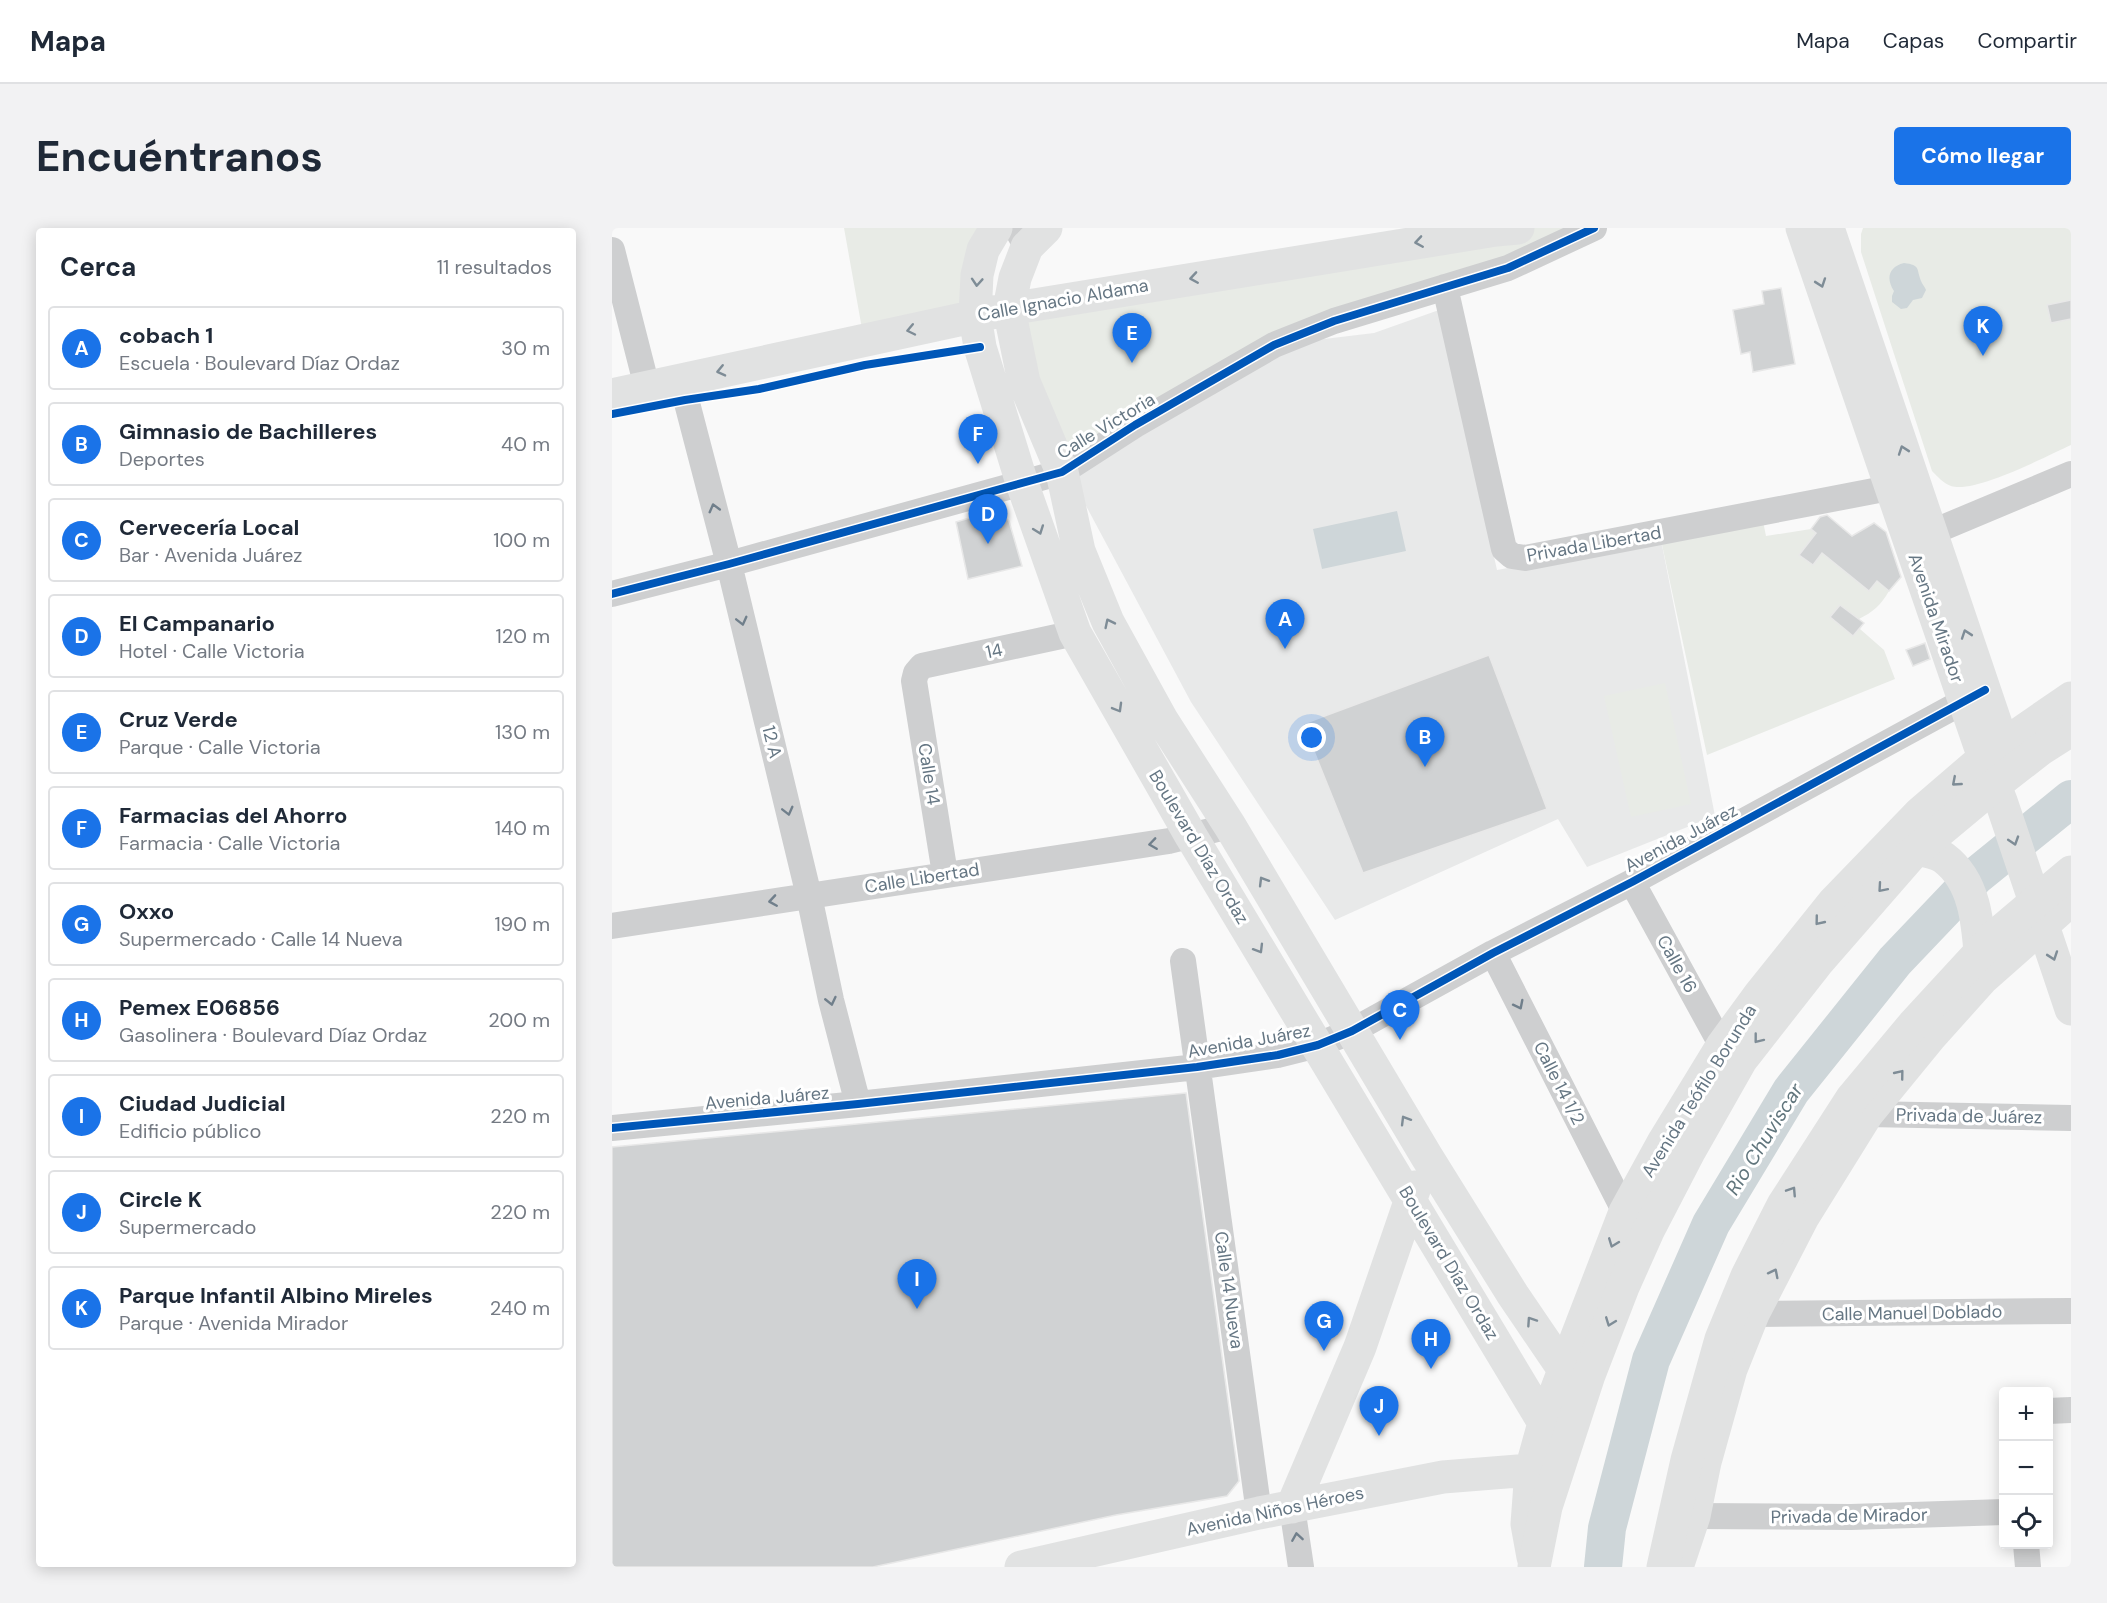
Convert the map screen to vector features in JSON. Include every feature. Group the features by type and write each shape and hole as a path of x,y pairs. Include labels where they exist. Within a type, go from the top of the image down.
{"main road":[{"name":"Boulevard Díaz Ordaz","path":"996,228 983,249 979,266 975,316 980,347 1022,483 1075,633 1191,836 1544,1423"},
{"name":"Calle Ignacio Aldama","path":"612,395 1009,309 1484,231 1518,228"},
{"name":"Avenida Mirador","path":"1802,228 1903,486 1993,751 2010,795 2048,873 2058,911 2071,1009"},
{"name":"Avenida Mirador","path":"1828,228 1903,486"},
{"name":"Boulevard Díaz Ordaz","path":"1030,234 1015,278 1009,309 1024,382 1062,472 1079,550 1108,622 1162,720 1230,826 1427,1157 1513,1295 1564,1370"},
{"name":"Avenida Teófilo Borunda","path":"1534,1565 1527,1524 1531,1470 1544,1423 1625,1212 1722,1046 1760,994 1833,903 1920,813 1993,751 2071,698"},
{"path":"1534,1565 1546,1507 1589,1375 1627,1278 1648,1231 1690,1150 1741,1060 1817,963 1911,854 1996,784 2071,730"},
{"path":"1889,845 1918,849 1943,858 1959,875 1969,892 1977,915 1982,979"},
{"path":"1663,1567 1687,1460 1721,1339 1747,1276 1783,1205 1852,1098 1913,1025 1995,936 2048,873"},
{"name":"Avenida Mirador","path":"2058,911 2071,941"},
{"path":"1677,1567 1694,1516 1705,1462 1731,1369 1753,1314 1803,1217 1868,1114 1930,1037 1982,979 2058,911"},
{"path":"1292,1507 1360,1347 1427,1157"},
{"name":"Avenida Niños Héroes","path":"1021,1567 1108,1558 1259,1513 1443,1477 1531,1470"}],"street":[{"name":"Calle Victoria","path":"612,594 1062,472 1135,425 1274,345 1334,321 1508,268 1594,228"},
{"path":"612,250 647,387"},
{"name":"Privada Libertad","path":"1445,287 1504,549 1512,556 1525,558 1903,486"},
{"name":"12 A","path":"681,380 729,564 809,896 831,1000 858,1104"},
{"path":"1921,537 2071,474"},
{"name":"14","path":"916,673 922,666 1075,633"},
{"name":"Calle 14","path":"916,673 914,681 945,874"},
{"name":"Avenida Juárez","path":"612,1128 858,1104 1197,1066 1278,1054 1318,1045 1352,1031 1492,953 1632,882 1975,696"},
{"name":"Calle Libertad","path":"612,926 1191,836 1230,826"},
{"name":"Calle 16","path":"1632,882 1722,1046"},
{"name":"Calle 14 1/2","path":"1492,953 1625,1212"},
{"name":"Calle 14 Nueva","path":"1183,961 1259,1513"},
{"name":"Privada de Juárez","path":"1868,1114 2071,1119"},
{"name":"Calle Manuel Doblado","path":"1753,1314 2071,1311"},
{"path":"2053,1411 2071,1410"},
{"path":"1292,1507 1301,1567"},
{"name":"Privada de Mirador","path":"1694,1516 1851,1517 1999,1512"},
{"path":"2026,1549 2028,1567"}],"shaded area":[{"path":"844,228 996,228 975,316 864,340"},
{"path":"1529,228 1594,228 1274,345 1063,472 1009,309"},
{"path":"1863,228 2071,228 2071,445 2011,473 1976,485 1951,486 1943,482 1932,471 1861,252"},
{"path":"1904,263 1916,266 1926,290 1922,298 1913,300 1907,308 1901,309 1892,302 1894,291 1889,278 1895,267"},
{"path":"1439,310 1497,570 1661,540 1715,816 1587,867 1558,819 1335,920 1191,702 1069,474 1274,345 1374,333"},
{"path":"1397,511 1406,551 1322,569 1313,529"},
{"path":"1763,521 1766,536 1811,529 1816,533 1800,555 1822,553 1876,581 1889,591 1876,608 1859,619 1864,623 1860,629 1884,650 1895,679 1707,755 1661,540"},
{"path":"1665,683 1691,804 1631,817 1604,696"}],"building":[{"path":"1781,288 1795,364 1753,372 1750,352 1741,354 1733,310 1764,304 1762,291"},
{"path":"2071,300 2071,319 2051,323 2047,305"},
{"path":"992,511 1001,514 1009,521 1022,566 968,579 956,522"},
{"path":"1827,515 1852,536 1874,523 1886,532 1901,577 1889,591 1877,581 1869,591 1822,553 1813,565 1799,555 1816,533 1811,529 1820,517"},
{"path":"1840,605 1864,623 1853,636 1830,617"},
{"path":"1925,643 1930,659 1913,666 1906,650"},
{"path":"1489,655 1547,809 1363,873 1303,724"},
{"path":"1186,1093 1239,1481 1227,1496 1116,1515 873,1567 612,1567 612,1147"}],"waterway":[{"name":"Rio Chuviscar","path":"1603,1567 1607,1528 1651,1360 1711,1224 1791,1091 1895,961 1976,876 2071,799"},
{"path":"2061,807 2071,813"}],"cycle path":[{"path":"612,594 1062,472 1135,425 1274,345 1334,321 1508,268 1594,228"},
{"path":"612,414 759,389 865,365 980,347"},
{"path":"612,1128 1197,1067 1278,1055 1318,1045 1352,1031 1493,953 1632,882 1985,690"}],"place":[{"name":"Parque Infantil Albino Mireles","path":"1983,356"},
{"name":"Cruz Verde","path":"1132,363"},
{"name":"Farmacias del Ahorro","path":"978,464"},
{"name":"El Campanario","path":"988,544"},
{"name":"cobach 1","path":"1285,649"},
{"name":"Gimnasio de Bachilleres","path":"1425,767"},
{"name":"Cervecería Local","path":"1400,1040"},
{"name":"Ciudad Judicial","path":"917,1309"},
{"name":"Oxxo","path":"1324,1351"},
{"name":"Pemex E06856","path":"1431,1369"},
{"name":"Circle K","path":"1379,1436"}]}
